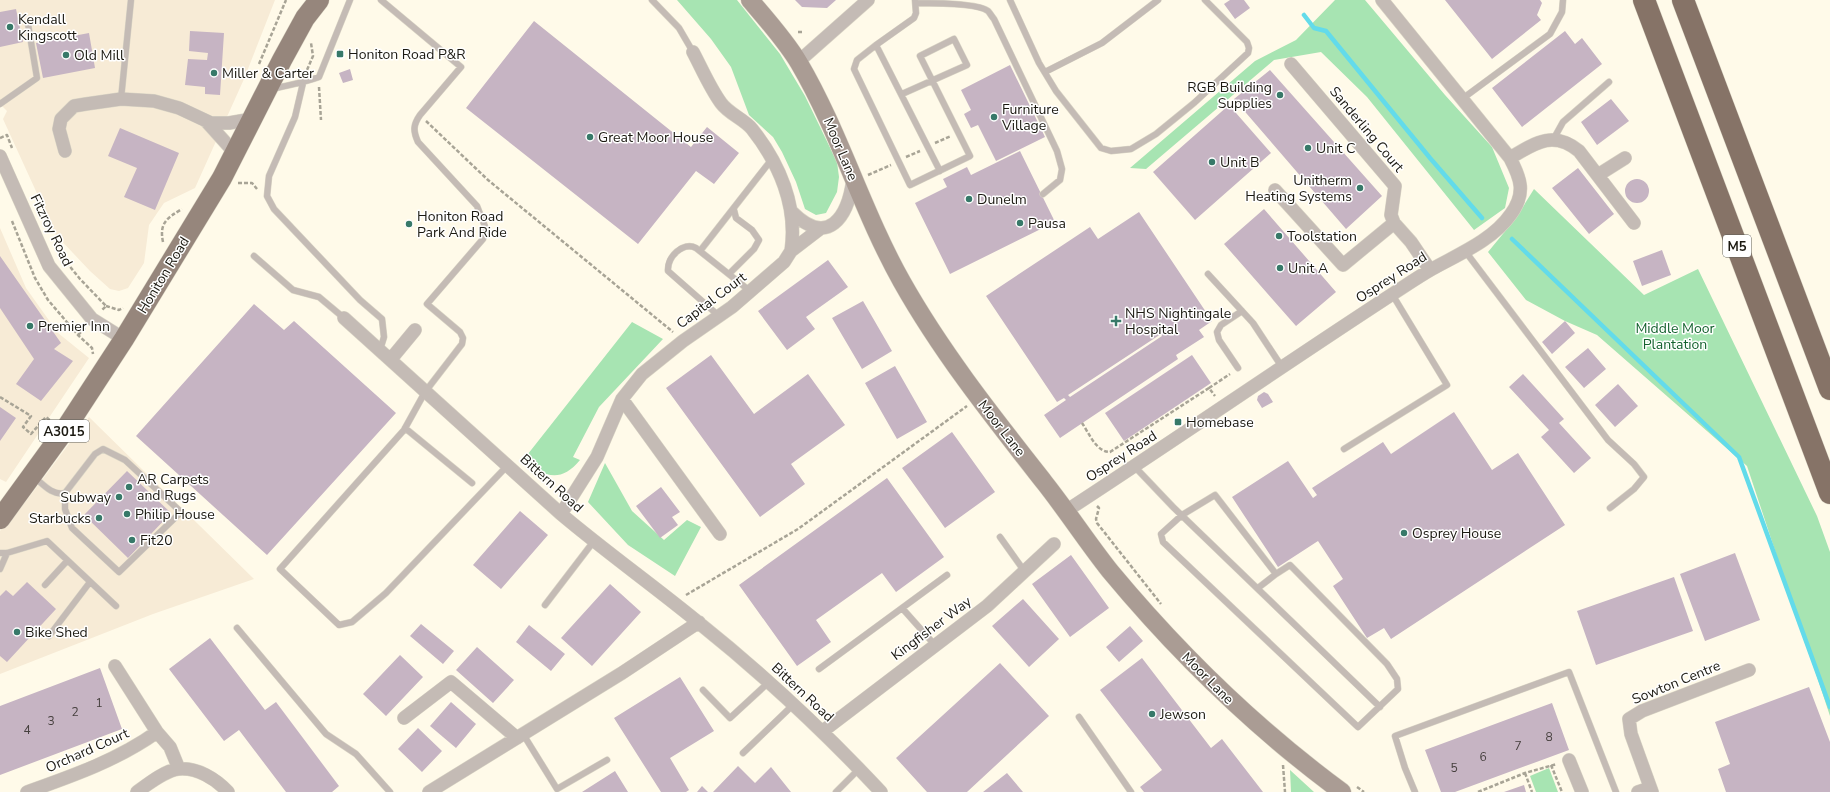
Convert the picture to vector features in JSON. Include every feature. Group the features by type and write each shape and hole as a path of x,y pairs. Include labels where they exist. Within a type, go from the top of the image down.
{"highway":[{"name":"M5","path":"1644,0 1830,493"},
{"name":"M5","path":"1684,0 1830,389"}],"main road":[{"name":"Honiton Road","path":"0,519 64,431 124,339 222,178 234,152 309,9 319,0"},
{"name":"Moor Lane","path":"750,0 798,62 827,118 861,177 901,280 937,341 979,399 1108,568 1141,608 1183,653 1248,717 1282,747 1347,788"}],"street":[{"path":"798,62 868,0"},
{"name":"Osprey Road","path":"1066,511 1135,467 1392,294 1464,250 1484,240 1503,225 1517,203 1522,188 1518,174 1510,158 1382,0"},
{"path":"693,52 722,104 751,128 772,158 783,183 792,212 793,239 791,251"},
{"name":"Sanderling Court","path":"1291,64 1395,186 1391,215 1394,223"},
{"path":"65,152 59,129 61,119 67,111 74,106 121,99 154,101 179,108 206,121 229,123 252,119"},
{"path":"206,121 234,152"},
{"path":"1510,158 1533,144 1554,140 1561,140 1570,144 1579,151 1634,223"},
{"name":"Fitzroy Road","path":"0,156 5,181 49,266 92,319 124,339"},
{"path":"1598,175 1625,158"},
{"name":"Capital Court","path":"561,514 597,457 622,399 642,374 750,291 784,262 791,251 821,228 833,224 843,215 850,196 861,177"},
{"path":"1275,190 1343,265 1394,223 1411,242 1430,270"},
{"path":"792,212 801,221 811,227 821,228"},
{"name":"Bittern Road","path":"344,318 561,514 674,604 699,622 794,704 823,731 881,792"},
{"path":"391,360 415,330"},
{"path":"622,399 720,534"},
{"name":"Kingfisher Way","path":"823,731 934,644 987,606 1054,544"},
{"path":"429,792 622,673 699,622"},
{"path":"115,666 157,732 170,747 179,769"},
{"name":"Sowton Centre","path":"1647,790 1631,734 1629,719 1642,711 1749,670"},
{"path":"404,718 451,682 520,736"},
{"name":"Orchard Court","path":"27,792 106,762 136,746 157,732"},
{"path":"1569,760 1582,792"},
{"path":"137,792 167,774 179,769 200,772 216,780 228,792"}],"lane":[{"path":"121,99 131,0"},
{"path":"266,90 298,82 303,83 319,77 350,0"},
{"path":"381,0 461,67 420,115 416,122 414,132 418,142 477,206 486,229 483,239 427,304 460,332 463,338 462,344 425,392 405,428 280,569 339,625 352,622 386,593 508,465"},
{"path":"652,0 679,28 693,52"},
{"path":"1010,0 1022,31 1056,91 1101,148 1111,151 1131,149 1161,130 1194,103 1248,53 1249,48 1247,42 1205,0"},
{"path":"1044,72 1102,43 1158,0"},
{"path":"1462,100 1550,34 1562,12 1563,0"},
{"path":"902,94 933,81 967,65 954,40 920,56 933,81 970,156 910,184 854,69 857,60 914,18 916,12 916,1 979,8 988,11 994,19 1057,151 1062,169 1060,180 1044,194"},
{"path":"0,104 37,78 28,24"},
{"path":"876,46 902,94 940,171"},
{"path":"1554,140 1563,122 1609,82"},
{"path":"303,83 295,117 269,176 267,196 274,209 360,300 382,319 384,337 380,350"},
{"path":"700,251 734,210 772,158"},
{"path":"730,274 754,249 759,240 752,230 736,218 734,210"},
{"path":"719,316 668,271 668,262 680,248 691,245 750,291"},
{"path":"1464,250 1608,440 1634,464 1644,478 1634,489 1610,508"},
{"path":"254,256 293,290 319,297 344,318"},
{"path":"1208,274 1253,323 1282,367"},
{"path":"1344,449 1447,385 1392,294"},
{"path":"1238,368 1218,340 1217,332 1221,325 1242,311"},
{"path":"405,428 472,483"},
{"path":"32,475 53,493 65,493 95,454 103,449 125,460 181,512 119,572 72,528 65,509 65,493"},
{"path":"1135,467 1182,515 1380,707"},
{"path":"1258,588 1290,565 1387,664 1397,679 1398,689 1358,727 1163,542 1161,534 1168,526 1182,515 1215,495 1276,574"},
{"path":"1000,537 1025,572"},
{"path":"0,569 3,553 47,541 116,606"},
{"path":"545,605 594,541"},
{"path":"45,585 67,561"},
{"path":"819,669 947,575"},
{"path":"49,636 90,582"},
{"path":"902,608 934,644"},
{"path":"237,628 326,734 356,754 390,792"},
{"path":"1415,792 1404,768 1395,736 1569,672 1616,792"},
{"path":"703,690 730,718 769,682"},
{"path":"743,752 794,704"},
{"path":"1079,717 1131,792"},
{"path":"520,736 558,790 607,760"},
{"path":"836,792 859,769"}],"path":[{"path":"258,66 286,0"},
{"path":"420,115 488,180 684,341"},
{"path":"861,177 892,164"},
{"path":"11,218 35,278 48,300 92,348 92,359"},
{"path":"1082,423 1098,447 1106,452 1110,452 1238,368"},
{"path":"1209,388 1223,408"},
{"path":"0,397 31,416 23,427 31,434 46,418 53,422 57,416"},
{"path":"674,604 699,587 798,529 956,413 979,399"},
{"path":"1098,506 1099,508 1096,519 1097,523 1164,608"},
{"path":"1478,792 1525,773 1569,760"},
{"path":"1284,762 1285,792"},
{"path":"1551,765 1562,792"},
{"path":"1525,773 1532,792"},
{"path":"1347,788 1364,792"}],"shaded area":[{"path":"0,0 275,0 244,79 195,188 164,203 149,225 144,263 128,288 119,291 110,289 90,271 56,235 3,119 7,111 0,104"},
{"path":"0,228 26,288 58,333 89,358 6,482 0,479"},
{"path":"89,417 254,579 153,614 0,674 0,531 27,500"}],"green space":[{"path":"677,0 737,0 780,54 805,96 837,162 839,177 837,192 826,213 816,215 805,209 796,182 782,152 773,137 749,115 731,67 711,39"},
{"path":"1335,0 1365,0 1445,95 1492,147 1509,188 1505,208 1474,230 1367,97 1321,52 1274,60 1146,169 1130,168 1255,61 1296,40"},
{"name":"Middle Moor Plantation","path":"1534,189 1644,295 1698,269 1817,516 1830,552 1830,716 1747,466 1597,335 1565,321 1526,300 1488,252 1516,218"},
{"path":"632,322 663,339 599,407 573,457 580,460 566,472 559,475 545,474 524,459"},
{"path":"605,463 632,511 664,540 687,520 701,527 675,576 628,545 588,502"},
{"path":"1549,768 1558,792 1536,792 1530,776"},
{"path":"1290,770 1314,792 1291,792"}],"building":[{"path":"795,0 836,0 827,8 802,7"},
{"path":"1230,0 1244,0 1250,8 1235,19 1224,4"},
{"path":"1445,0 1540,0 1542,3 1537,15 1541,20 1492,59"},
{"name":"Kendall Kingscott","path":"16,9 23,42 0,47 0,12"},
{"name":"Great Moor House","path":"534,21 691,147 707,127 739,153 714,184 696,171 638,244 466,108"},
{"name":"Miller & Carter","path":"190,31 224,33 220,95 205,94 205,87 185,85 188,59 207,60 208,53 189,51"},
{"path":"1565,31 1575,44 1582,38 1602,64 1522,127 1492,88"},
{"name":"Old Mill","path":"89,33 95,68 43,78 36,43"},
{"path":"1010,65 1045,137 996,161 978,125 971,128 964,114 971,110 961,90"},
{"path":"350,69 353,80 343,83 339,73"},
{"name":"Unit C","path":"1270,70 1382,196 1346,229 1234,99"},
{"path":"1611,99 1629,121 1597,145 1581,122"},
{"name":"Unit B","path":"1229,105 1271,153 1195,220 1153,172"},
{"path":"120,128 179,153 155,210 124,197 137,168 108,156"},
{"path":"1020,151 1055,222 950,274 915,203 947,187 943,179 967,167 971,175"},
{"path":"1578,168 1614,214 1589,234 1552,188"},
{"path":"1637,179 1646,182 1649,191 1646,200 1637,203 1628,200 1625,191 1628,182"},
{"name":"Unit A","path":"1264,209 1336,292 1296,326 1224,244"},
{"path":"1139,212 1212,321 1199,330 1204,337 1176,355 1178,359 1060,438 1044,415 1066,400 1064,398 1057,402 986,296 1090,227 1098,239","holes":["1161,334 1162,336 1070,397 1068,395"]},
{"path":"1662,250 1671,275 1642,286 1633,261"},
{"name":"Premier Inn","path":"0,256 61,343 54,349 73,361 41,401 16,384 34,359 0,308"},
{"path":"828,260 848,287 806,317 815,329 787,350 758,311"},
{"path":"863,301 892,351 862,369 832,318"},
{"path":"254,304 284,330 294,321 396,413 267,555 136,436"},
{"path":"1565,321 1575,333 1552,354 1542,342"},
{"path":"1588,348 1606,369 1584,388 1565,367"},
{"path":"711,355 754,414 808,374 845,425 791,464 805,484 760,517 666,388"},
{"path":"1192,355 1211,383 1124,441 1105,413"},
{"path":"895,366 927,422 897,439 865,383"},
{"path":"1523,374 1564,419 1559,423 1591,458 1574,473 1541,437 1549,430 1509,387"},
{"path":"1618,384 1638,406 1615,427 1595,405"},
{"path":"1264,392 1268,394 1273,402 1262,408 1257,400 1258,396"},
{"path":"0,407 16,418 0,441"},
{"name":"Osprey House","path":"1454,412 1492,470 1518,453 1565,525 1391,639 1384,628 1367,638 1333,586 1343,579 1318,541 1278,567 1232,497 1288,461 1313,498 1317,495 1312,488 1383,442 1391,454"},
{"path":"952,432 995,492 945,528 902,468"},
{"name":"Philip House","path":"127,471 171,513 128,558 84,515"},
{"path":"887,478 944,557 896,592 882,573 816,620 831,642 797,666 739,585"},
{"path":"661,487 680,512 672,517 678,525 660,538 636,506"},
{"path":"520,511 548,535 501,589 473,565"},
{"path":"1735,553 1760,620 1705,641 1680,574"},
{"path":"1071,555 1109,608 1070,637 1032,584"},
{"path":"1674,577 1693,631 1596,665 1577,611"},
{"name":"Bike Shed","path":"27,582 56,609 7,662 0,656 0,596 6,590 13,596"},
{"path":"610,584 641,612 592,666 561,638"},
{"path":"1023,599 1059,639 1029,667 992,626"},
{"path":"421,624 454,651 443,664 410,636"},
{"path":"529,625 565,654 551,671 516,642"},
{"path":"1130,626 1143,641 1119,662 1106,647"},
{"path":"210,638 265,710 276,702 339,786 332,792 286,792 239,730 224,741 169,669"},
{"path":"477,647 514,680 493,703 456,670"},
{"path":"400,655 423,677 386,716 363,694"},
{"name":"Jewson","path":"1142,658 1211,748 1222,739 1263,792 1144,792 1140,787 1162,770 1100,690"},
{"path":"1000,663 1049,716 967,792 927,792 896,758"},
{"path":"100,668 122,729 0,775 0,706"},
{"path":"680,677 714,731 670,758 689,790 686,792 661,792 614,718"},
{"path":"1809,687 1830,742 1830,792 1726,792 1718,769 1730,764 1715,722"},
{"path":"451,702 476,724 456,748 430,726"},
{"path":"1552,703 1569,750 1455,792 1441,792 1425,750"},
{"path":"418,728 442,751 422,772 398,749"},
{"path":"738,766 755,783 771,767 791,792 713,792"},
{"path":"615,771 628,792 582,792"},
{"path":"1007,773 1023,792 983,792"},
{"path":"1524,785 1526,792 1504,792"},
{"path":"702,786 708,792 697,792"}],"waterway":[{"path":"1304,15 1314,28 1326,31 1430,158 1482,218"},
{"path":"1512,239 1739,457 1830,707"}],"place":[{"name":"Kendall Kingscott","path":"10,27"},
{"name":"Honiton Road P&R","path":"340,54"},
{"name":"Old Mill","path":"66,55"},
{"name":"Miller & Carter","path":"214,73"},
{"name":"RGB Building Supplies","path":"1280,95"},
{"name":"Furniture Village","path":"994,117"},
{"name":"Great Moor House","path":"590,137"},
{"name":"Unit C","path":"1308,148"},
{"name":"Unit B","path":"1212,162"},
{"name":"Unitherm Heating Systems","path":"1360,188"},
{"name":"Dunelm","path":"969,199"},
{"name":"Pausa","path":"1020,223"},
{"name":"Honiton Road Park And Ride","path":"409,224"},
{"name":"Toolstation","path":"1279,236"},
{"name":"Unit A","path":"1280,268"},
{"name":"NHS Nightingale Hospital","path":"1116,321"},
{"name":"Premier Inn","path":"30,326"},
{"name":"Homebase","path":"1178,422"},
{"name":"AR Carpets and Rugs","path":"129,487"},
{"name":"Subway","path":"119,497"},
{"name":"Philip House","path":"127,514"},
{"name":"Starbucks","path":"99,518"},
{"name":"Osprey House","path":"1404,533"},
{"name":"Fit20","path":"132,540"},
{"name":"Bike Shed","path":"17,632"},
{"name":"Jewson","path":"1152,714"}]}
